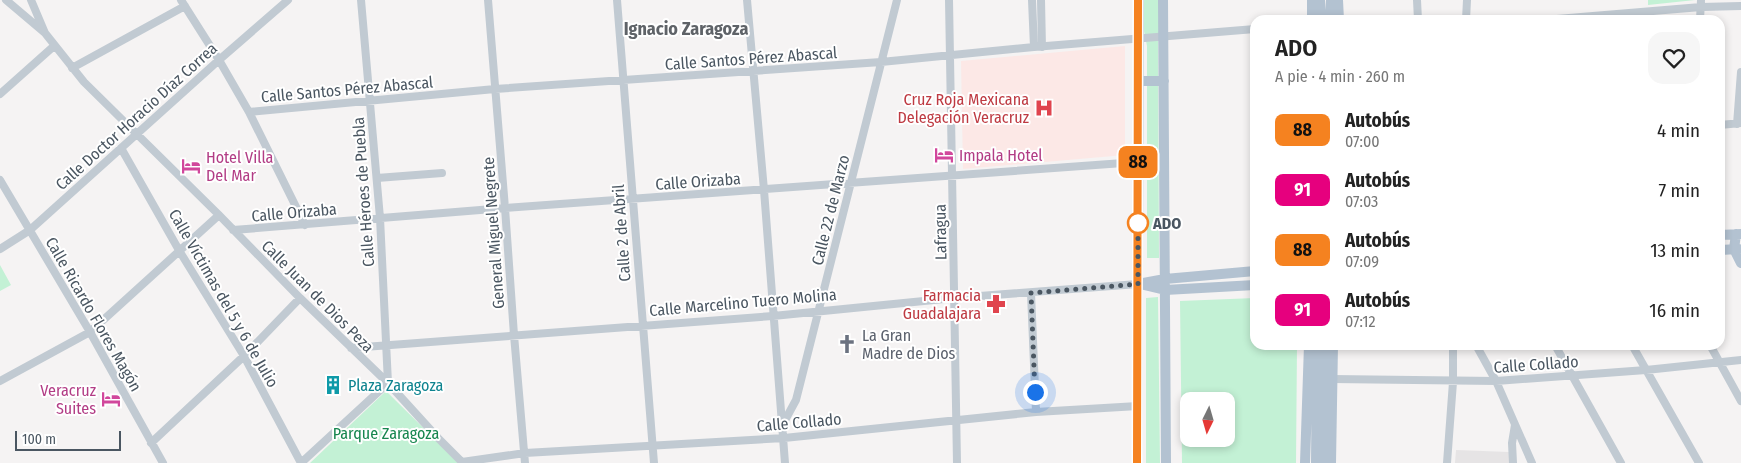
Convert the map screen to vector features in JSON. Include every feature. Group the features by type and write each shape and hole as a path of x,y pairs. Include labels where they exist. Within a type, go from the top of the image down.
{"main road":[{"path":"1137,463 1138,0"},
{"path":"1163,0 1166,463"},
{"path":"1312,0 1312,15"},
{"path":"1320,0 1321,15"},
{"path":"1330,15 1331,0"},
{"path":"1338,0 1339,15"},
{"path":"1139,81 1164,81"},
{"path":"1725,235 1739,235 1737,249 1741,263"},
{"name":"Calle Marcelino Tuero Molina","path":"1138,284 1165,279 1250,271"},
{"name":"Calle Marcelino Tuero Molina","path":"1138,284 1165,290 1250,285"},
{"path":"1305,463 1309,350"},
{"path":"1318,350 1320,449 1323,463"},
{"path":"1316,463 1320,449 1325,350"},
{"path":"1331,463 1333,350"}],"street":[{"name":"Calle Juan de Dios Peza","path":"6,0 45,33 84,82 300,298 388,382 463,463"},
{"path":"31,0 45,33"},
{"name":"Calle Doctor Horacio Díaz Correa","path":"0,249 30,230 288,0"},
{"name":"Calle Héroes de Puebla","path":"361,0 380,218 388,382"},
{"name":"General Miguel Negrete","path":"488,0 525,463"},
{"name":"Calle 2 de Abril","path":"617,0 654,463"},
{"path":"747,0 785,463"},
{"name":"Calle 22 de Marzo","path":"783,424 796,400 897,0"},
{"name":"Lafragua","path":"949,0 957,463"},
{"path":"1032,0 1038,47"},
{"path":"1038,47 1041,0"},
{"path":"1417,0 1418,15"},
{"path":"1466,15 1467,0"},
{"path":"72,68 183,3 249,112 305,225"},
{"path":"1608,15 1701,4 1741,6"},
{"name":"Calle Santos Pérez Abascal","path":"249,112 495,89 881,62 1250,29"},
{"path":"0,94 54,46"},
{"path":"1725,124 1739,123 1741,72"},
{"name":"Calle Víctimas del 5 y 6 de Julio","path":"121,148 180,252 244,356 301,463"},
{"name":"Calle Orizaba","path":"233,230 505,208 1164,160"},
{"path":"377,178 442,173"},
{"name":"Calle Ricardo Flores Magón","path":"0,180 90,332 163,463"},
{"path":"0,381 90,332 219,215"},
{"name":"Calle Marcelino Tuero Molina","path":"351,348 773,316 954,298 1138,284"},
{"path":"1031,293 1036,412"},
{"path":"151,443 244,356 300,298"},
{"path":"1447,463 1453,382 1453,350"},
{"path":"1479,350 1496,382 1532,463"},
{"path":"1558,350 1620,463"},
{"path":"1635,350 1699,463"},
{"path":"1713,350 1741,401"},
{"name":"Calle Collado","path":"1332,379 1496,382 1741,360"},
{"path":"301,463 388,382"},
{"name":"Calle Collado","path":"463,463 525,453 784,438 956,419 1138,406"},
{"path":"1513,463 1512,443 1515,425"}],"shaded area":[{"name":"Cruz Roja Mexicana Delegación Veracruz","path":"1125,46 1125,155 963,169 961,61"},
{"path":"1456,450 1509,452 1509,463 1455,463"}],"green space":[{"path":"1143,0 1161,0 1162,26 1158,42 1159,258 1147,258 1147,46 1143,26"},
{"path":"1648,0 1695,0 1648,5"},
{"path":"0,265 11,285 0,291"},
{"path":"1158,297 1160,463 1146,463 1146,298"},
{"path":"1250,298 1250,350 1297,350 1296,463 1182,463 1182,448 1235,448 1235,392 1181,392 1180,301"},
{"name":"Parque Zaragoza","path":"386,391 459,463 310,463"}],"bus line":[{"name":"88","path":"1137,463 1138,0"}],"place":[{"name":"Cruz Roja Mexicana Delegación Veracruz","path":"1044,108"},
{"name":"Impala Hotel","path":"944,155"},
{"name":"Hotel Villa Del Mar","path":"191,166"},
{"name":"ADO","path":"1138,223"},
{"name":"Farmacia Guadalajara","path":"996,304"},
{"name":"La Gran Madre de Dios","path":"847,344"},
{"name":"Plaza Zaragoza","path":"333,385"},
{"name":"Veracruz Suites","path":"111,399"}],"district":[{"name":"Ignacio Zaragoza","path":"686,29"}],"route":[{"path":"1035,392 1031,293 1138,284 1138,220 1138,223"}]}
